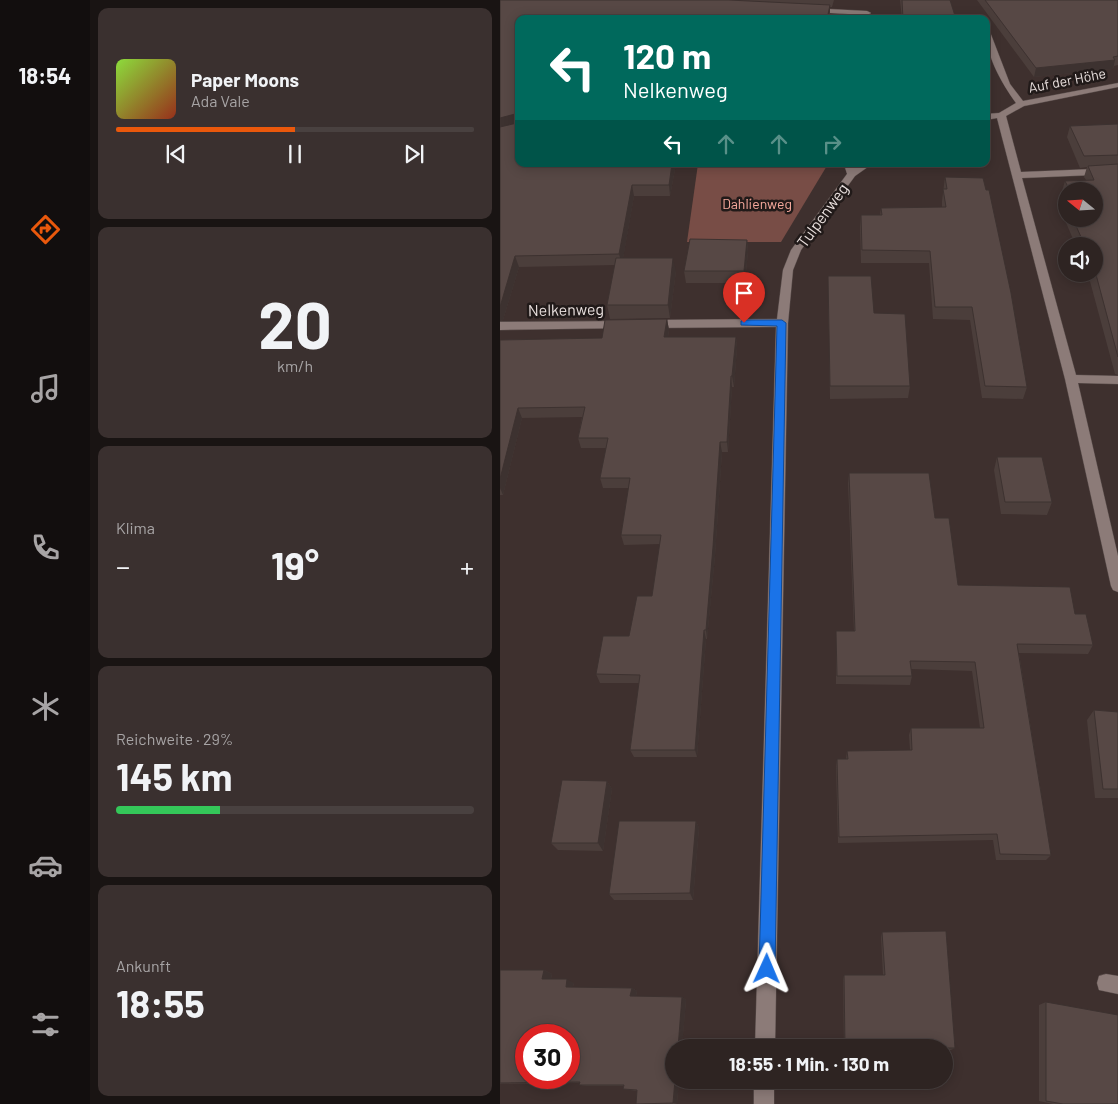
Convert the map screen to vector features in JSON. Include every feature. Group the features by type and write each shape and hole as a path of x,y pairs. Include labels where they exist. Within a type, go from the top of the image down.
{"street":[{"path":"808,10 867,13"},
{"name":"Auf der Höhe","path":"990,42 1006,84 1021,104"},
{"name":"Auf der Höhe","path":"990,116 1001,115 1021,104 1118,85"},
{"path":"1001,115 1071,379 1118,586"},
{"name":"Tulpenweg","path":"765,1039 782,323 788,270 796,250 852,174 849,167"},
{"path":"852,174 862,167"},
{"path":"1017,175 1118,171"},
{"name":"Nelkenweg","path":"500,326 782,323"},
{"path":"1071,379 1118,380"},
{"path":"764,1089 764,1104"}],"green space":[{"name":"Dahlienweg","path":"698,167 826,167 781,242 687,242"}],"building":[{"path":"500,0 729,0 830,5 828,15 515,15 515,114 500,118"},
{"path":"902,0 950,0 955,15 903,15"},
{"path":"985,0 1118,0 1118,56 1113,57 1115,60 1036,68"},
{"path":"515,123 515,167 672,167 669,185 632,185 619,254 515,256 500,307 500,127"},
{"path":"1118,124 1118,155 1084,156 1070,126"},
{"path":"1118,164 1118,357 1098,282 1103,282 1103,237 1081,237 1077,228 1103,227 1103,182 1065,181 1094,180 1088,166"},
{"path":"945,177 983,178 986,190 989,190 1011,293 1027,387 985,386 972,307 935,307 930,251 862,250 861,215 882,215 881,208 946,207 943,189 947,189"},
{"path":"690,239 747,240 744,271 684,271"},
{"path":"616,258 673,258 668,305 607,305"},
{"path":"828,276 871,276 874,313 905,314 910,386 830,386"},
{"path":"667,319 664,337 736,337 731,376 727,442 720,442 713,547 706,630 704,630 695,750 630,750 640,675 596,674 603,636 629,636 637,596 652,596 661,535 621,535 630,478 600,478 608,438 578,438 585,407 518,408 500,479 500,340 602,338 605,320"},
{"path":"997,457 1042,457 1052,502 1005,502"},
{"path":"849,473 929,473 935,518 949,518 958,585 1070,587 1075,614 1086,614 1093,645 1017,644 1051,855 1000,854 997,834 839,837 837,759 848,759 847,751 912,750 911,728 984,728 975,662 910,661 912,676 837,676 836,631 855,631"},
{"path":"1094,710 1118,712 1118,789 1103,789"},
{"path":"562,780 607,781 598,843 551,843"},
{"path":"619,821 696,821 690,893 609,894"},
{"path":"946,931 955,1048 953,1048 953,1039 845,1039 844,975 885,975 882,932"},
{"path":"500,970 544,970 542,979 567,979 566,987 632,988 630,996 682,997 679,1039 665,1039 665,1089 674,1089 673,1103 636,1104 637,1090 623,1089 624,1085 580,1085 580,1024 515,1024 515,1083 500,1083"},
{"path":"1046,1002 1118,1015 1118,1104 1063,1104 1046,1101"}],"route":[{"path":"744,323 782,323 767,969"}]}
